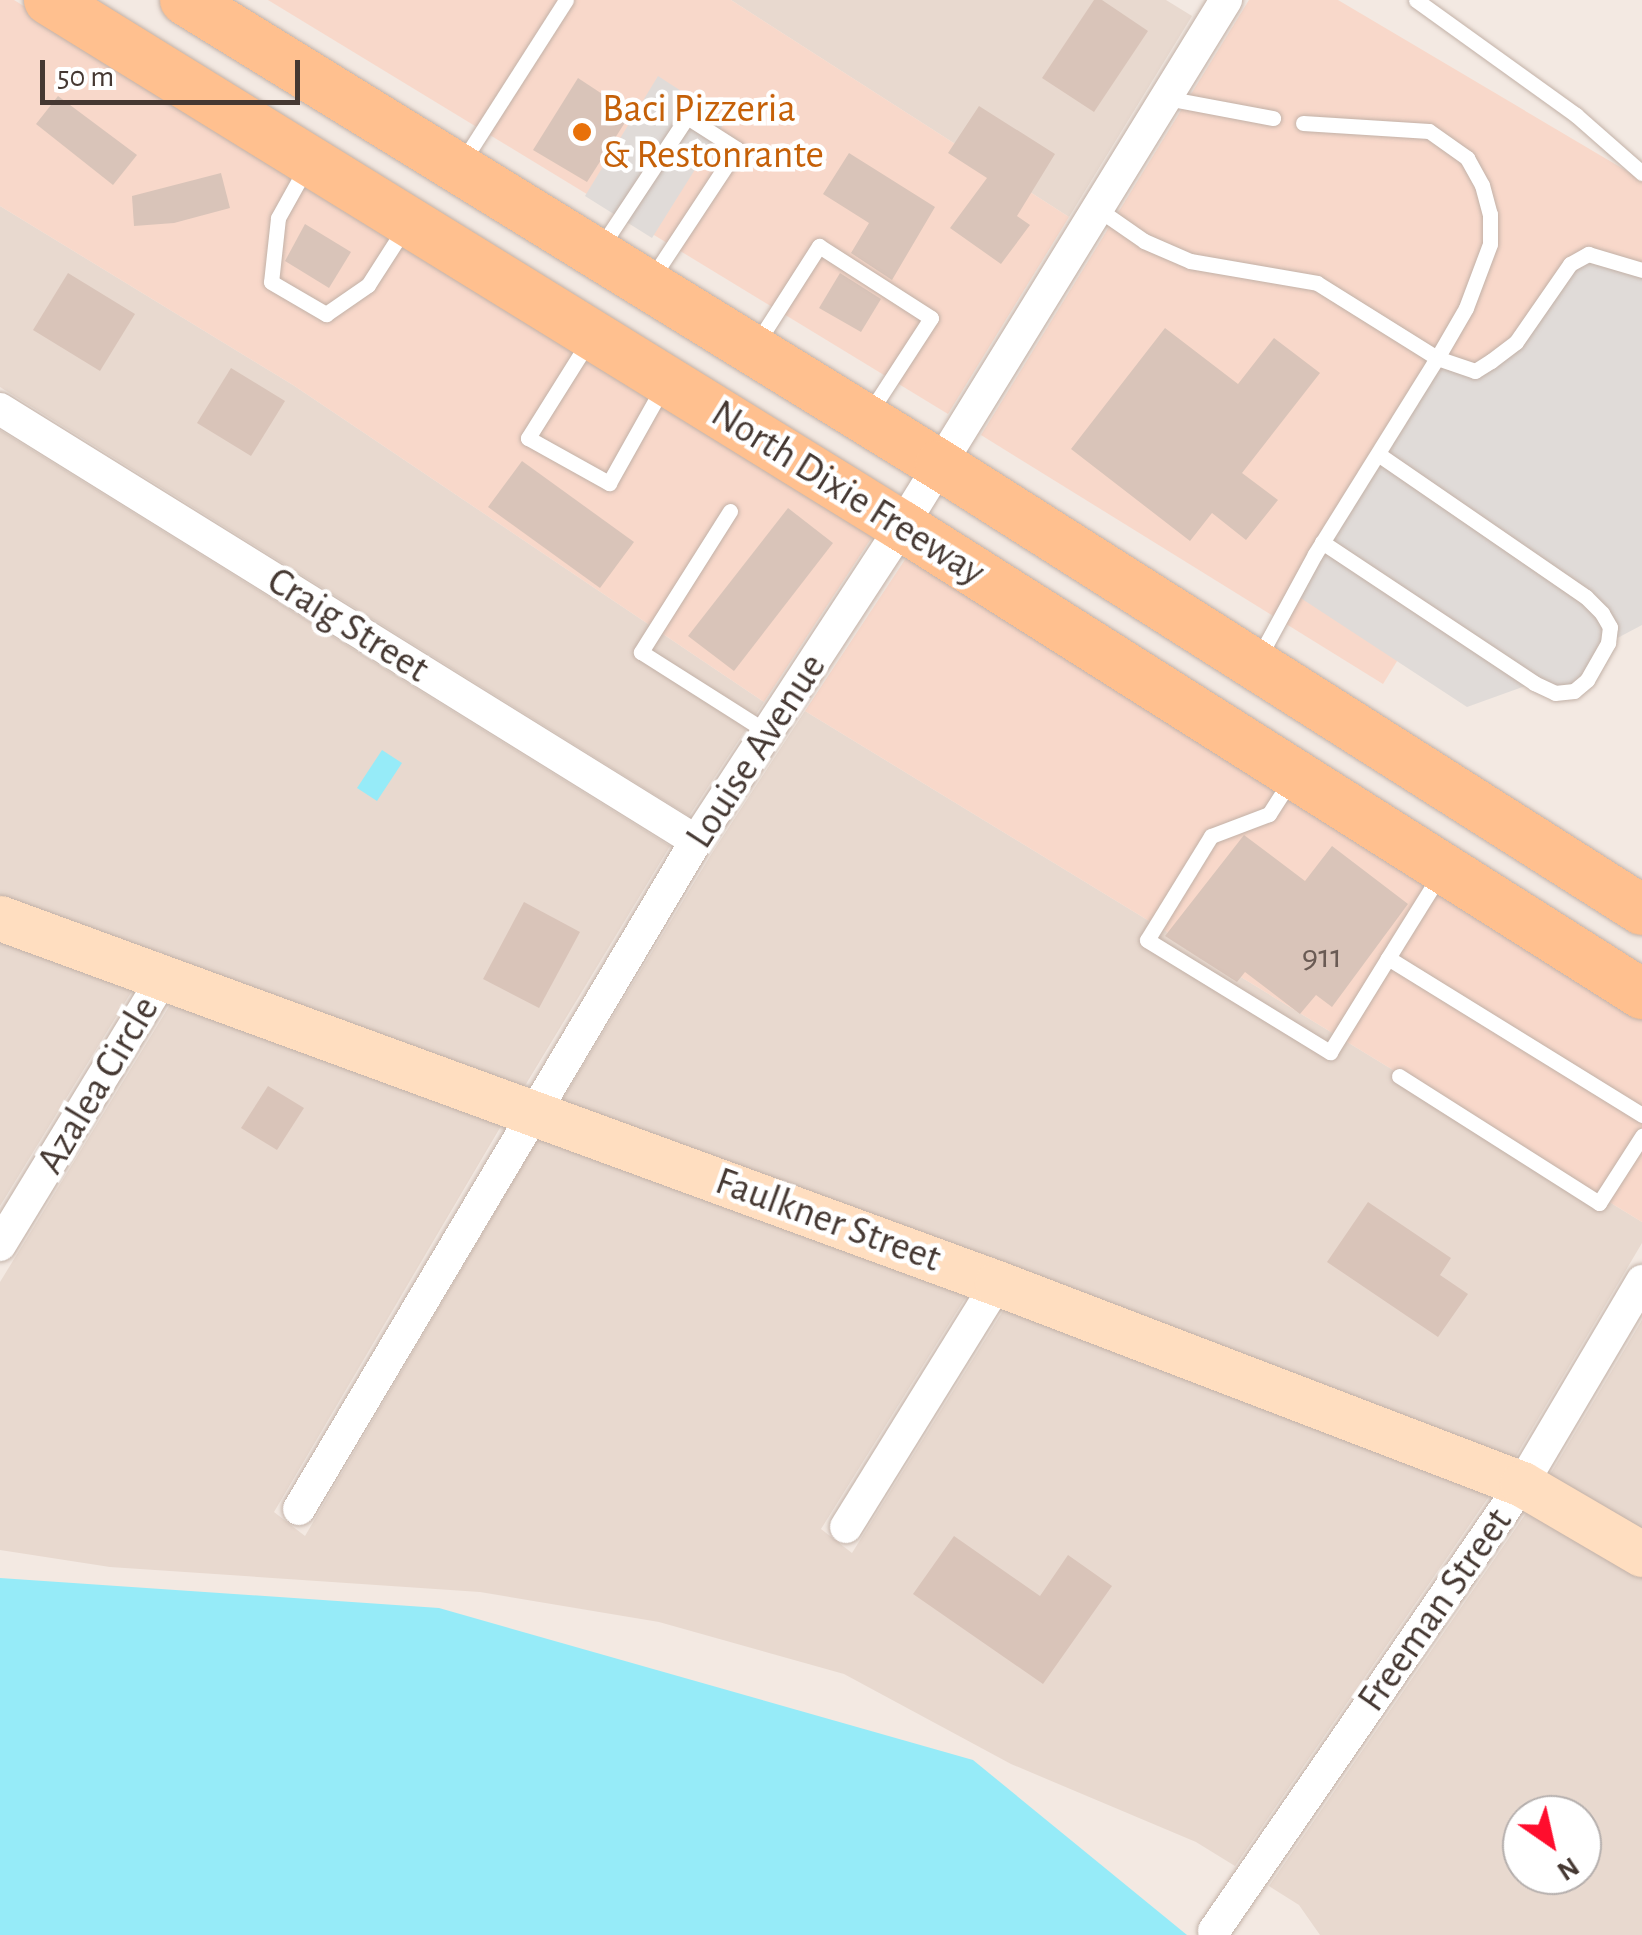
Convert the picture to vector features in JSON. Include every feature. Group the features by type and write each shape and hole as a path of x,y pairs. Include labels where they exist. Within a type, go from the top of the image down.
{"main road":[{"name":"North Dixie Freeway","path":"48,0 902,526 1642,994"},
{"name":"North Dixie Freeway","path":"185,0 940,464 1642,910"}],"street":[{"name":"Louise Avenue","path":"299,1509 532,1111 696,841 902,526 1166,98 1215,4"},
{"name":"Craig Street","path":"0,408 696,841"},
{"name":"Faulkner Street","path":"0,918 998,1283 1522,1484 1642,1554"},
{"name":"Azalea Circle","path":"0,1244 164,976"},
{"name":"Freeman Street","path":"1214,1931 1522,1484 1642,1281"},
{"path":"846,1526 998,1283"}],"lane":[{"path":"458,168 566,0"},
{"path":"1416,0 1576,116 1642,173"},
{"path":"1166,98 1274,118"},
{"path":"597,253 687,116 737,149 648,285"},
{"path":"1255,664 1322,542 1466,308 1490,244 1490,214 1482,186 1467,158 1428,131 1303,123"},
{"path":"310,161 278,218 271,282 326,314 368,285 409,222"},
{"path":"1098,208 1144,240 1190,261 1317,283 1437,358 1475,371 1516,342 1570,264 1588,254 1642,270"},
{"path":"753,349 819,246 931,318 866,419"},
{"path":"592,335 528,438 608,483 666,380"},
{"path":"1322,542 1534,683 1556,693 1574,691 1587,680 1608,643 1610,627 1602,613 1586,596 1378,454"},
{"path":"730,512 641,652 768,732"},
{"path":"1294,774 1269,814 1211,836 1147,940 1330,1052 1444,868"},
{"path":"1388,958 1642,1115"},
{"path":"1399,1076 1599,1203 1642,1136"}],"shaded area":[{"path":"0,0 14,0 876,531 764,702 293,385 0,206"},
{"path":"268,0 731,0 1069,217 948,414"},
{"path":"731,0 1166,0 1192,16 1069,217"},
{"path":"1249,0 1338,0 1642,180 1642,262 1383,684 981,435"},
{"path":"658,76 726,120 652,238 585,196"},
{"path":"0,206 293,385 764,702 689,816 0,387"},
{"path":"1588,254 1642,270 1642,625 1608,643 1574,691 1534,683 1467,707 1293,593 1437,358 1475,371 1491,361 1570,264"},
{"path":"0,430 670,846 523,1089 171,959 158,950 155,953 0,898"},
{"path":"910,552 1642,1015 1642,1222 805,711"},
{"path":"805,711 1642,1222 1642,1243 1513,1461 1005,1266 992,1256 989,1260 561,1102 712,853"},
{"path":"0,937 135,986 0,1206"},
{"path":"173,1000 504,1121 274,1512 305,1536 541,1134 969,1292 821,1529 852,1553 1006,1306 1492,1492 1235,1866 1196,1842 1011,1764 844,1674 659,1622 480,1592 110,1567 0,1550 0,1282"},
{"path":"1642,1320 1642,1533 1548,1478"},
{"path":"1529,1509 1642,1575 1642,1935 1320,1935 1299,1905 1269,1886"}],"water":[{"path":"382,750 402,763 377,801 357,788"},
{"path":"0,1578 439,1608 973,1760 1187,1935 0,1935"}],"building":[{"path":"1094,0 1102,0 1148,31 1094,112 1042,78"},
{"name":"Baci Pizzeria & Restonrante","path":"578,78 631,113 587,182 533,150"},
{"path":"58,96 137,155 113,185 36,124"},
{"path":"979,106 1055,154 1017,216 1030,225 1001,264 950,228 987,178 948,153"},
{"path":"849,153 935,207 892,280 851,253 869,223 823,194"},
{"path":"221,173 230,208 174,223 134,226 132,196"},
{"path":"305,224 351,252 329,288 285,261"},
{"path":"68,273 135,314 100,371 33,330"},
{"path":"840,273 881,299 861,332 819,308"},
{"path":"1165,328 1238,384 1274,338 1320,373 1242,473 1278,500 1246,540 1212,513 1190,541 1071,449"},
{"path":"231,368 285,401 251,456 197,423"},
{"path":"522,461 634,542 600,588 488,507"},
{"path":"788,508 833,543 734,671 688,636"},
{"path":"1244,835 1305,881 1332,846 1408,904 1332,1007 1316,995 1300,1014 1245,972 1237,982 1165,936"},
{"path":"524,902 580,932 539,1008 483,979"},
{"path":"268,1086 304,1108 277,1150 241,1128"},
{"path":"1368,1202 1451,1258 1440,1275 1468,1294 1438,1337 1327,1262"},
{"path":"954,1536 1040,1596 1068,1555 1112,1586 1043,1684 913,1594"}],"place":[{"name":"Baci Pizzeria & Restonrante","path":"582,132"}]}
